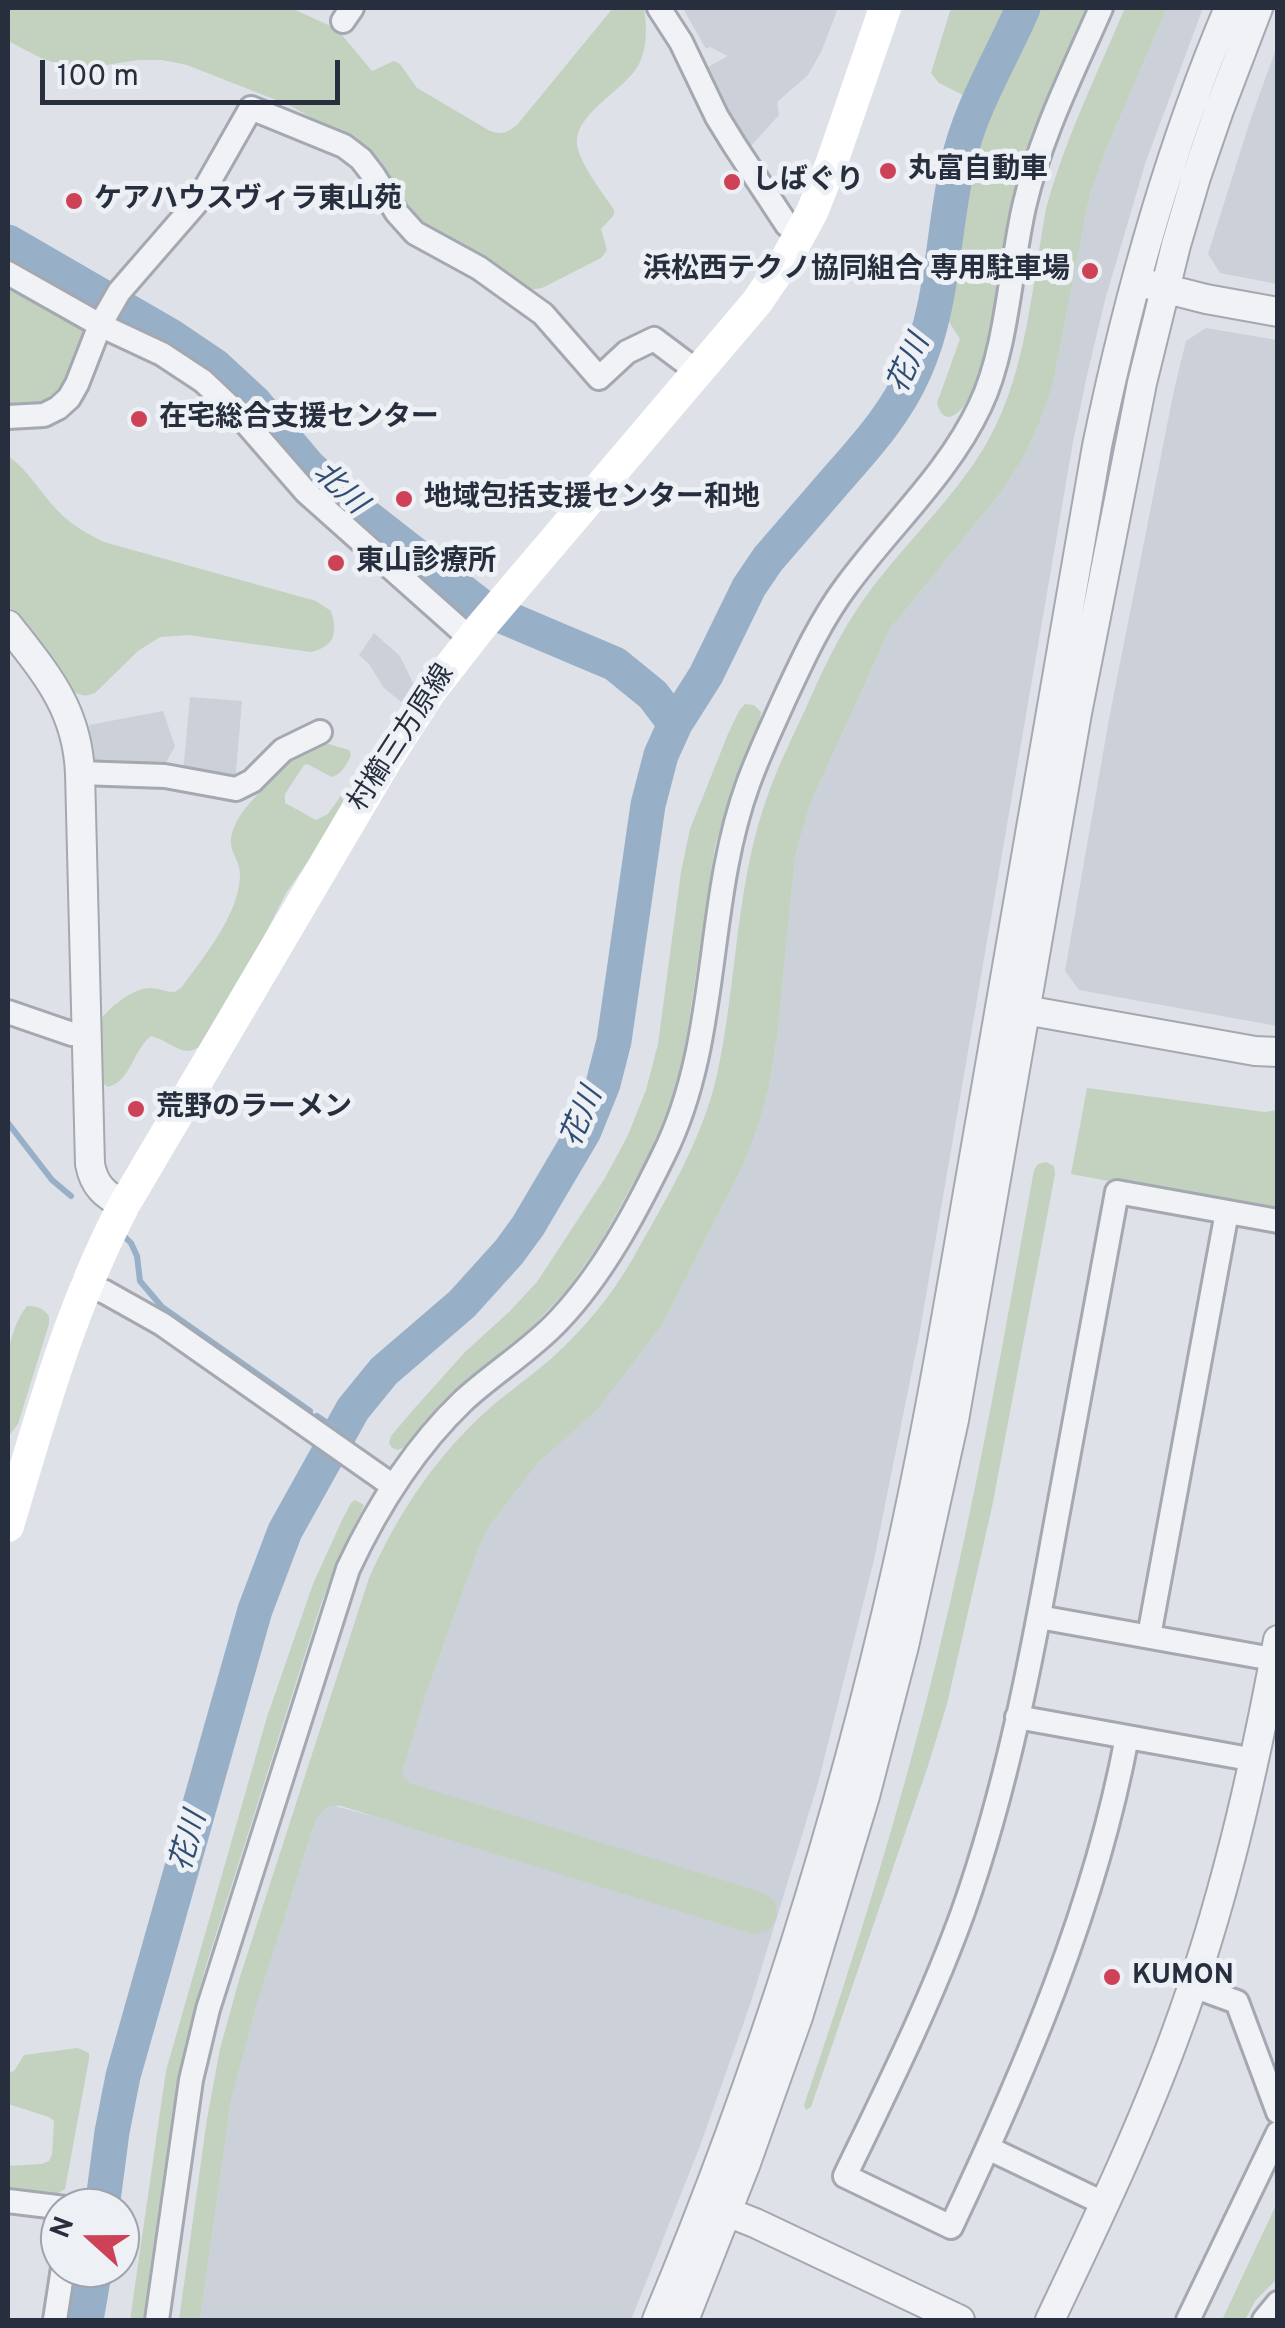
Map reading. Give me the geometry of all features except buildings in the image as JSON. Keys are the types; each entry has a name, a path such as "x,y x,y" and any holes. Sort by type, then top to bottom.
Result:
{"main road":[{"name":"村櫛三方原線","path":"8,1526 60,1350 124,1205 430,692 773,280 802,232 827,174 885,8"}],"street":[{"path":"658,8 735,146 787,224 802,232"},
{"path":"157,2320 191,2080 208,2009 344,1582 366,1532 393,1486 436,1430 464,1400 536,1342 578,1299 612,1250 669,1145 695,1070 722,884 749,781 803,659 831,608 952,454 984,399 994,368 1032,176 1101,8"},
{"path":"657,2320 729,2136 797,1936 851,1752 893,1584 942,1340 1097,446 1135,281 1169,168 1230,8"},
{"path":"684,2320 772,2090 821,1944 904,1646 954,1420 1076,713 1138,400 1196,177 1258,8"},
{"path":"8,417 44,415 69,398 108,310 198,201 251,108 344,146 361,160 415,233 479,268 543,314 599,378 627,352 654,340 698,372"},
{"path":"8,273 108,310 203,381 239,415 306,492 476,633"},
{"path":"1135,281 1278,312"},
{"path":"8,625 50,679 66,706 76,737 92,1174 102,1191 124,1205"},
{"path":"80,773 165,776 236,789 252,781 282,750 320,732"},
{"path":"1026,1010 1278,1052"},
{"path":"8,1012 72,1034 86,1034"},
{"path":"1127,1737 1109,1814 1070,1943 1030,2053 950,2227 845,2176 915,2029 963,1911 986,1841 1039,1617 1116,1192 1278,1221"},
{"path":"1149,1636 1227,1212"},
{"path":"86,1284 162,1324 393,1486"},
{"path":"1039,1617 1276,1653 1256,1760 1220,1899 1192,1986 1150,2101 1050,2320"},
{"path":"1017,1717 1256,1760"},
{"path":"1192,1986 1237,2002 1278,2112"},
{"path":"1188,2320 1278,2134"},
{"path":"988,2148 1105,2204"},
{"path":"8,2201 40,2205"},
{"path":"727,2212 755,2223 921,2312 960,2320"},
{"path":"55,2320 60,2288"},
{"path":"1264,2320 1278,2303"}],"shaded area":[{"path":"686,8 838,8 808,75 777,102 779,115 751,146 708,67 728,56 710,47 706,49"},
{"path":"1167,8 1203,8 1146,161 1088,371 919,1336 874,1560 818,1783 751,2002 700,2146 631,2320 200,2320 231,2101 257,2004 315,1822 322,1810 331,1805 387,1820 426,1694 491,1524 537,1464 598,1409 663,1324 745,1161 769,1086 795,857 810,804 890,629 1002,491 1040,422 1053,384 1090,194"},
{"path":"1277,46 1277,284 1220,273 1208,254"},
{"path":"1206,328 1277,340 1277,1026 1079,990 1065,971 1109,719 1174,390 1186,341"},
{"path":"374,633 400,656 416,689 405,705 384,688 359,655"},
{"path":"190,697 242,701 235,783 183,774"},
{"path":"163,711 175,746 162,770 95,767 89,725"}],"green space":[{"path":"8,8 291,8 337,29 372,71 394,61 417,88 490,131 501,133 517,125 613,8 644,8 646,35 640,62 624,83 590,114 578,136 584,164 614,210 601,229 607,250 601,258 542,288 529,290 516,285 430,234 342,135 289,105 187,65 162,60 68,67 43,59 8,41"},
{"path":"951,8 1012,8 975,87 963,95 939,83 931,73"},
{"path":"1034,8 1086,8 1019,174 979,370 964,405 955,415 945,416 937,403 960,339 946,317 946,309 965,182 974,144"},
{"path":"1125,8 1167,8 1090,194 1053,384 1040,422 1002,491 890,629 810,804 795,857 769,1086 745,1161 663,1324 598,1409 537,1464 491,1524 426,1694 403,1769 402,1775 409,1783 764,1893 775,1901 777,1917 769,1930 753,1934 341,1806 325,1809 315,1822 257,2004 231,2101 200,2320 179,2320 220,2049 369,1578 403,1513 446,1453 489,1409 564,1346 606,1299 681,1170 717,1075 743,895 770,789 847,625 879,579 977,459 1002,411 1020,355 1046,209 1062,157"},
{"path":"8,286 76,325 85,335 79,361 54,403 8,411"},
{"path":"8,456 62,515 91,535 104,542 316,601 331,611 333,637 311,652 188,635 160,637 138,651 95,693 74,692 8,605"},
{"path":"745,704 754,705 761,712 760,721 736,777 715,846 682,1067 650,1153 600,1243 567,1290 528,1331 455,1391 404,1447 392,1448 391,1436 413,1410 465,1352 537,1282 605,1178 628,1135 646,1090 658,1044 690,829 728,734"},
{"path":"325,743 349,750 346,765 332,777 304,765 285,794 285,803 316,820 328,814 345,790 351,791 286,893 204,1042 184,1051 151,1036 122,1078 108,1087 99,1077 99,1022 114,1005 135,992 149,988 175,992 182,987 218,935 238,892 240,870 231,841 235,825 292,760"},
{"path":"1087,1088 1265,1112 1277,1110 1277,1212 1071,1174"},
{"path":"1046,1162 1054,1166 1055,1174 992,1507 947,1704 811,2107 806,2110 804,2105 876,1881 924,1711 978,1473 1034,1170"},
{"path":"27,1306 44,1311 49,1324 18,1424 8,1437 9,1351 18,1320"},
{"path":"355,1500 364,1505 321,1604 205,1969 172,2114 143,2320 130,2320 135,2288 140,2288 140,2251 166,2071 267,1717 313,1584"},
{"path":"78,2048 89,2053 65,2188 40,2188 40,2196 8,2192 8,2166 42,2164 52,2154 54,2121 8,2104 8,2073 14,2071 24,2055"},
{"path":"1277,2203 1277,2279 1255,2301 1245,2320 1222,2320"}],"waterway":[{"name":"花川","path":"105,2188 123,2076 255,1610 285,1531 353,1409 384,1371 462,1304 509,1252 584,1131 603,1084 614,1041 648,805 661,755 749,587 768,559 880,428 907,387 931,321 963,143 1023,8"},
{"name":"北川","path":"8,242 215,366 345,500 485,609 615,664 653,695 675,724"},
{"path":"8,1123 52,1180 71,1196"},
{"path":"125,1237 137,1256 140,1281 162,1307 310,1411"},
{"path":"317,1416 339,1431"},
{"name":"花川","path":"86,2320 92,2288"}],"place":[{"name":"丸富自動車","path":"888,171"},
{"name":"しばぐり","path":"732,182"},
{"name":"ケアハウスヴィラ東山苑","path":"74,201"},
{"name":"浜松西テクノ協同組合 専用駐車場","path":"1090,271"},
{"name":"在宅総合支援センター","path":"139,419"},
{"name":"地域包括支援センター和地","path":"404,499"},
{"name":"東山診療所","path":"336,563"},
{"name":"荒野のラーメン","path":"136,1109"},
{"name":"KUMON","path":"1112,1977"}]}
